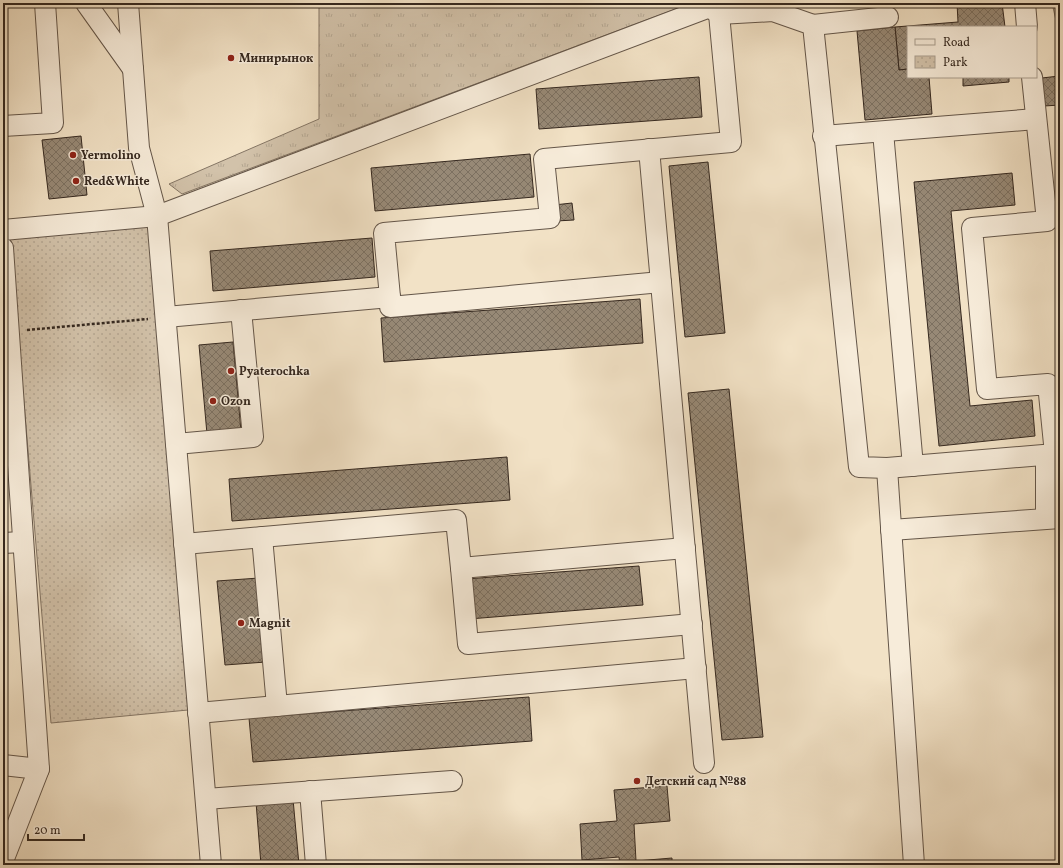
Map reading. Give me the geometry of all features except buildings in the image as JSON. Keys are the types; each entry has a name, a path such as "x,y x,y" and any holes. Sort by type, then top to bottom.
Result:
{"street":[{"path":"3,126 53,123 46,3"},
{"path":"86,3 133,69"},
{"path":"128,3 139,148 157,216 211,865"},
{"path":"1025,3 1027,26"},
{"path":"661,282 390,307 384,233 550,218 544,159 731,142 712,7"},
{"path":"3,230 157,216 712,7 773,11 812,26 888,17"},
{"path":"812,26 859,467 887,468 1055,454 1048,384 987,389 972,228 1047,221 1032,78"},
{"path":"824,136 1036,119"},
{"path":"883,132 913,466"},
{"path":"649,149 704,763"},
{"path":"3,248 6,332 23,542 38,769 3,860"},
{"path":"166,317 390,297"},
{"path":"176,444 253,437 241,310"},
{"path":"891,530 1053,518 1046,455"},
{"path":"887,468 914,865"},
{"path":"184,544 456,520 468,644 692,624"},
{"path":"262,537 277,706"},
{"path":"3,543 23,542"},
{"path":"461,568 685,548"},
{"path":"198,713 696,668"},
{"path":"3,765 38,769"},
{"path":"206,799 452,781"},
{"path":"310,791 316,865"}],"path":[{"path":"6,332 166,317"}],"green space":[{"path":"319,3 689,4 182,194 169,184 319,119"},
{"path":"1052,3 1060,3 1060,38"},
{"path":"149,226 188,710 51,723 10,236"}],"place":[{"name":"Минирынок","path":"231,58"},
{"name":"Yermolino","path":"73,155"},
{"name":"Red&White","path":"76,181"},
{"name":"Pyaterochka","path":"231,371"},
{"name":"Ozon","path":"213,401"},
{"name":"Magnit","path":"241,623"},
{"name":"Детский сад №88","path":"637,781"}]}
